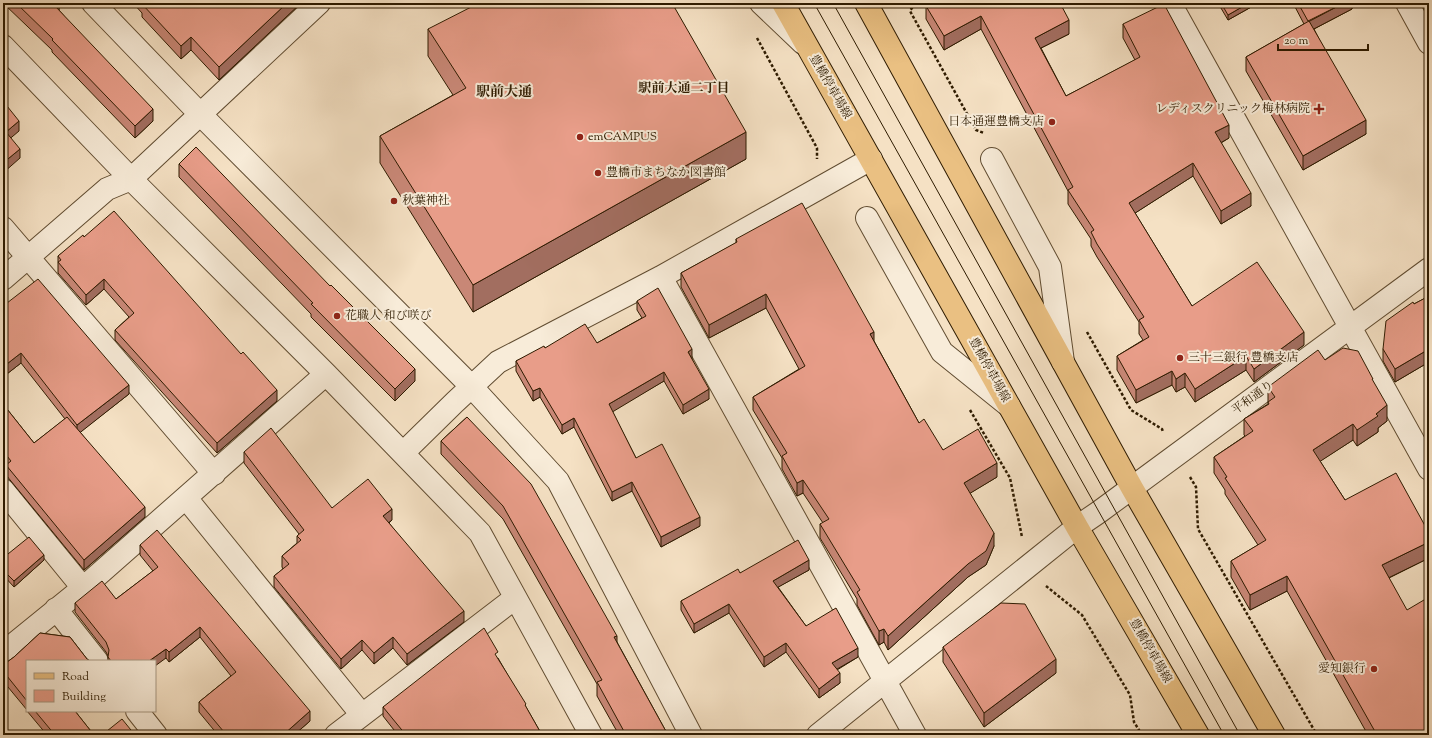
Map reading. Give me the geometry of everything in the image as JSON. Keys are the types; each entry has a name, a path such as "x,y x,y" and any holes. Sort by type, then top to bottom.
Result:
{"main road":[{"name":"豊橋停車場線","path":"783,3 1077,527 1198,735"},
{"path":"868,4 1063,364 1132,488 1274,735"}],"street":[{"path":"93,3 200,114 472,386 558,480 691,735"},
{"path":"3,279 107,189 131,179 319,3"},
{"path":"761,3 808,48"},
{"path":"1170,3 1429,469"},
{"path":"1407,3 1429,43"},
{"path":"3,46 131,179 326,374 480,532 591,735"},
{"path":"403,453 498,362 661,277 870,159"},
{"path":"992,160 1050,267 1063,364"},
{"path":"867,218 942,352 1010,407"},
{"path":"3,228 214,474"},
{"name":"平和通り","path":"818,735 1077,527 1429,269"},
{"path":"661,277 915,735"},
{"path":"3,653 83,588 326,374"},
{"path":"3,490 83,588"},
{"path":"186,498 362,715"},
{"path":"336,735 516,598"},
{"path":"56,609 96,660"},
{"path":"138,712 156,735"}],"path":[{"path":"472,3 473,5 480,5"},
{"path":"754,32 817,148 817,160"},
{"path":"1188,474 1196,487 1198,529 1317,735"},
{"path":"1045,585 1082,615 1130,695 1134,722 1142,735"}],"building":[{"path":"16,3 57,3 55,6 153,109 135,126 52,40 53,39"},
{"path":"287,3 219,67 191,37 181,46 142,4"},
{"name":"emCAMPUS","path":"479,3 672,3 746,132 473,285 380,136 466,88 428,29"},
{"path":"931,3 1060,3 1069,20 1035,38 1066,96 1140,57 1123,24 1164,4 1229,125 1215,132 1251,193 1221,211 1193,163 1129,203 1192,306 1257,262 1304,332 1254,369 1246,356 1195,389 1185,373 1176,379 1172,371 1136,390 1117,356 1149,337 1139,320 1144,317 1097,244 1091,232 1094,230 1068,190 1073,187 981,16 944,36 926,6"},
{"path":"1221,3 1249,3 1228,15"},
{"path":"1298,3 1344,3 1308,21"},
{"path":"1309,21 1366,120 1303,156 1246,57"},
{"path":"3,101 19,121 6,132 20,149 3,163"},
{"path":"196,147 330,286 331,285 415,369 395,389 311,304 313,303 179,164"},
{"path":"802,203 874,332 870,334 919,423 924,419 943,450 978,429 997,463 964,483 994,533 986,551 968,564 888,636 884,629 879,631 857,592 860,590 820,524 829,519 803,480 797,483 782,456 787,453 753,397 805,366 766,294 709,325 681,273 737,242 736,239"},
{"path":"114,211 241,354 243,352 277,390 217,443 115,330 134,313 104,279 86,295 58,262 61,260 58,256 83,235 84,237"},
{"path":"38,279 129,385 77,425 21,353 3,367 3,298 7,303"},
{"path":"658,288 692,349 688,352 709,389 683,405 664,372 609,404 636,458 662,444 700,517 661,537 632,482 612,492 574,418 562,425 540,388 533,391 516,361 544,346 545,348 585,324 597,343 646,316 637,301"},
{"path":"1429,296 1429,349 1395,369 1383,349 1386,321 1413,302 1414,304"},
{"path":"1343,348 1358,351 1387,405 1376,414 1378,416 1357,430 1353,424 1313,450 1345,500 1396,473 1429,533 1429,542 1382,565 1407,610 1429,597 1429,735 1377,735 1287,576 1250,595 1231,561 1266,540 1225,478 1227,477 1214,457 1253,431 1244,419 1269,404 1268,402 1275,397 1268,387 1318,350 1325,360"},
{"path":"3,404 34,443 67,417 145,507 84,560 6,465 11,461 3,451"},
{"path":"467,417 531,484 617,636 614,637 668,735 626,735 597,682 602,680 503,506 441,441"},
{"path":"271,428 332,508 368,479 392,509 383,516 464,611 407,654 393,637 374,653 362,640 341,659 274,576 289,564 282,556 301,540 297,536 304,530 244,452"},
{"path":"157,530 310,711 283,735 221,735 224,732 199,702 236,672 200,627 169,652 166,649 150,660 110,660 108,657 109,650 106,642 75,603 102,581 116,599 158,567 140,545"},
{"path":"29,537 44,555 14,581 3,570 3,558"},
{"path":"798,540 809,560 773,581 806,626 836,608 858,648 832,663 840,673 819,689 786,643 764,657 729,604 694,624 681,601 738,569 740,573"},
{"path":"1001,603 1025,604 1056,659 984,713 943,647"},
{"path":"484,628 498,652 495,654 526,704 525,705 542,735 406,735 383,707"},
{"path":"40,633 70,637 88,660 26,660 26,700 3,671 3,665"},
{"path":"36,712 76,712 94,735 55,735"},
{"path":"122,719 135,735 102,735"},
{"path":"851,730 854,735 845,735"}],"tram line":[{"path":"814,3 1224,735"},
{"path":"833,3 1240,735"}],"place":[{"name":"レディスクリニック梅林病院","path":"1319,109"},
{"name":"日本通運豊橋支店","path":"1052,122"},
{"name":"emCAMPUS","path":"580,137"},
{"name":"豊橋市まちなか図書館","path":"598,173"},
{"name":"秋葉神社","path":"394,201"},
{"name":"花職人 和び咲び","path":"337,316"},
{"name":"三十三銀行 豊橋支店","path":"1180,358"},
{"name":"愛知銀行","path":"1374,669"}],"district":[{"name":"駅前大通二丁目","path":"684,89"},
{"name":"駅前大通","path":"504,93"}]}
